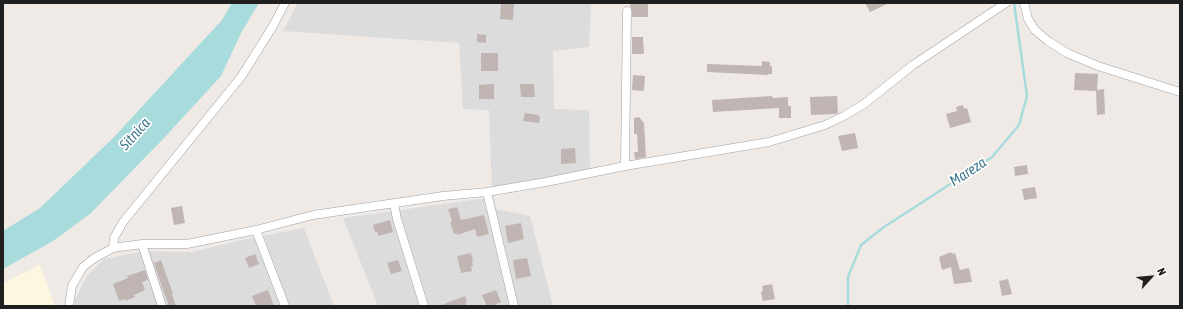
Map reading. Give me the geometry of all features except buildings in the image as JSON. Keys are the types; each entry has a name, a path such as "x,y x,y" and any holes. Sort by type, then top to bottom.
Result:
{"street":[{"path":"113,248 115,234 123,222 240,77 286,3"},
{"path":"68,306 72,286 83,267 93,258 113,248 142,244 187,244 256,230 313,215 443,196 487,192 546,182 625,166 768,142 825,125 864,104 913,65 1006,3"},
{"path":"1024,3 1028,19 1035,30 1048,41 1067,53 1098,66 1180,92"},
{"path":"625,166 627,10"},
{"path":"487,192 514,306"},
{"path":"394,204 397,219 424,306"},
{"path":"256,230 285,306"},
{"path":"142,244 162,306"}],"shaded area":[{"path":"298,3 591,3 589,47 553,51 554,109 589,110 590,171 492,190 489,110 463,109 459,43 283,31"},
{"path":"494,197 496,209 530,216 553,306 378,306 343,218"},
{"path":"304,228 334,306 74,306 73,303 87,276 104,259 144,251 192,252 241,240"},
{"path":"40,265 54,304 53,306 3,306 3,283"}],"water":[{"name":"Sitnica","path":"232,3 259,3 241,33 221,76 164,138 91,213 53,241 3,269 3,231 40,208 114,137 222,20"}],"waterway":[{"name":"Mareza","path":"848,306 848,277 861,245 884,227 992,157 1019,125 1027,96 1014,3"}]}
